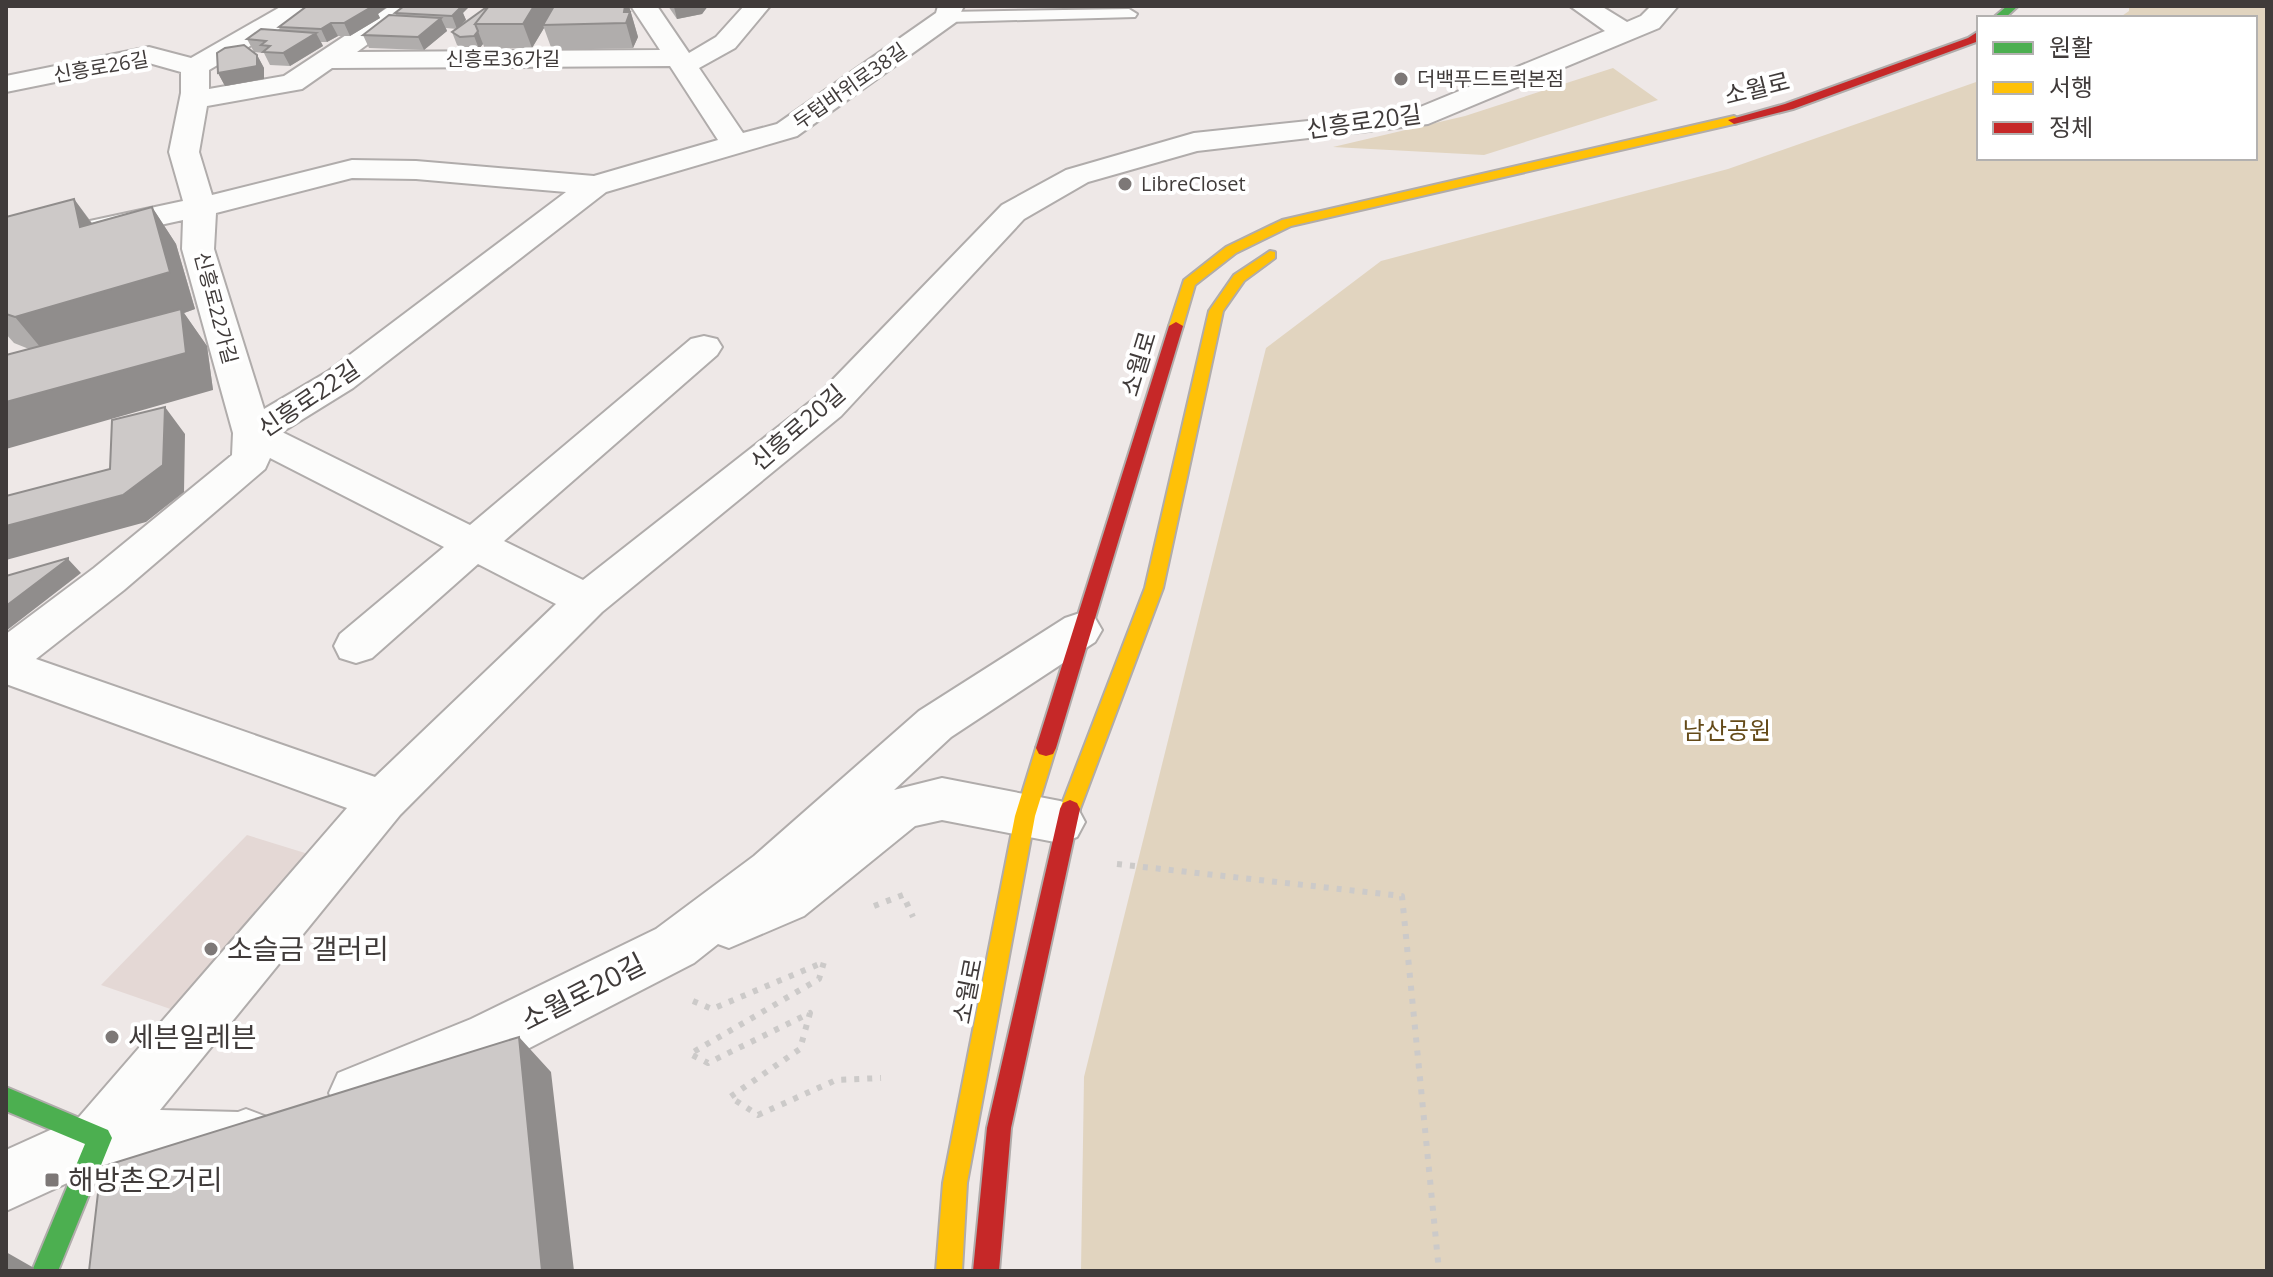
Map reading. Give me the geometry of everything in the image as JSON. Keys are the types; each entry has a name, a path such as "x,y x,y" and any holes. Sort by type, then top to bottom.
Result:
{"main road":[{"name":"소월로","path":"949,1271 955,1183 1045,819 1080,630 1189,283 1231,250 1287,223 1789,107 1945,50 1977,35"},
{"name":"소월로","path":"1320,234 1510,183 1803,113 1977,53"},
{"name":"소월로","path":"986,1271 999,1128 1034,981 1045,819 1154,588 1216,311 1231,284 1250,265 1283,248"},
{"path":"6,1099 100,1138 45,1271"}],"street":[{"path":"195,67 301,6"},
{"path":"194,100 292,83 407,6"},
{"path":"644,6 736,145"},
{"path":"681,61 709,57 733,38 757,6"},
{"path":"1583,6 1625,32"},
{"name":"신흥로20길","path":"100,1138 383,800 587,601 828,407 1013,212 1077,176 1194,142 1418,118 1650,22 1665,6"},
{"name":"두텁바위로38길","path":"736,145 787,130 949,11"},
{"name":"신흥로26길","path":"6,84 149,55 195,67"},
{"name":"신흥로36가길","path":"327,60 681,61"},
{"name":"신흥로22가길","path":"195,67 194,100 184,152 200,207 198,249 203,322 252,433"},
{"name":"신흥로22길","path":"200,207 352,169 416,170 595,185 736,145"},
{"name":"신흥로22길","path":"6,658 109,579 251,460 252,433 340,380 595,185"},
{"path":"6,249 200,207"},
{"path":"356,646 704,347"},
{"path":"252,433 587,601"},
{"name":"소월로20길","path":"6,1181 100,1138 238,1141 490,1039 675,946 772,872 935,724 1080,630"},
{"path":"6,666 383,800"},
{"path":"675,946 786,900 901,809 942,799 1045,819"}],"lane":[{"path":"949,11 1129,14"}],"path":[{"path":"1111,864 1402,896 1439,1271"},
{"path":"862,911 903,895 913,917"},
{"path":"692,1001 712,1009 824,962 819,979 690,1054 708,1063 810,1013 800,1049 730,1097 758,1115 836,1080 881,1078"}],"shaded area":[{"name":"소슬금 갤러리","path":"247,835 318,857 182,1013 101,985"}],"green space":[{"name":"남산공원","path":"2129,6 2267,6 2267,1271 1081,1271 1084,1077 1266,348 1381,261 1728,169 1977,82 1977,160 2257,160 2257,16 2122,16 2129,11"},
{"path":"1613,68 1658,100 1484,155 1333,147 1465,116"}],"building":[{"path":"307,6 373,6 344,23 331,23 321,29 279,27"},
{"path":"404,6 461,7 452,16 395,13"},
{"path":"489,6 475,24 478,31 474,36 460,37 452,32"},
{"path":"489,6 534,6 523,24 475,24"},
{"path":"554,6 625,6 624,12 630,12 626,23 543,25"},
{"path":"389,15 441,18 418,37 363,35"},
{"path":"261,29 316,33 283,53 263,52 270,46 261,45 266,41 247,39"},
{"path":"244,45 257,55 257,66 218,73 217,53 225,48"},
{"path":"74,199 80,227 152,207 170,272 15,317 6,314 6,217"},
{"path":"181,309 186,353 6,402 6,355"},
{"path":"165,407 163,465 123,495 6,526 6,496 110,469 112,420"},
{"path":"68,559 6,606 6,576"},
{"path":"519,1037 542,1271 89,1271 101,1167"}],"traffic: fast":[{"path":"2000,16 2013,6"},
{"path":"6,1099 100,1138 45,1271"}],"traffic: slow":[{"path":"1176,326 1189,283 1231,250 1287,223 1734,120"},
{"path":"1070,809 1154,588 1216,311 1239,278 1270,255"},
{"path":"949,1271 955,1183 1025,816 1046,748"}],"traffic: jam":[{"path":"1734,120 1789,107 1977,36"},
{"path":"1046,748 1176,326"},
{"path":"986,1271 999,1128 1070,809"}],"place":[{"name":"더백푸드트럭본점","path":"1401,79"},
{"name":"LibreCloset","path":"1125,184"},
{"name":"소슬금 갤러리","path":"211,949"},
{"name":"세븐일레븐","path":"112,1037"},
{"name":"해방촌오거리","path":"52,1180"}]}
